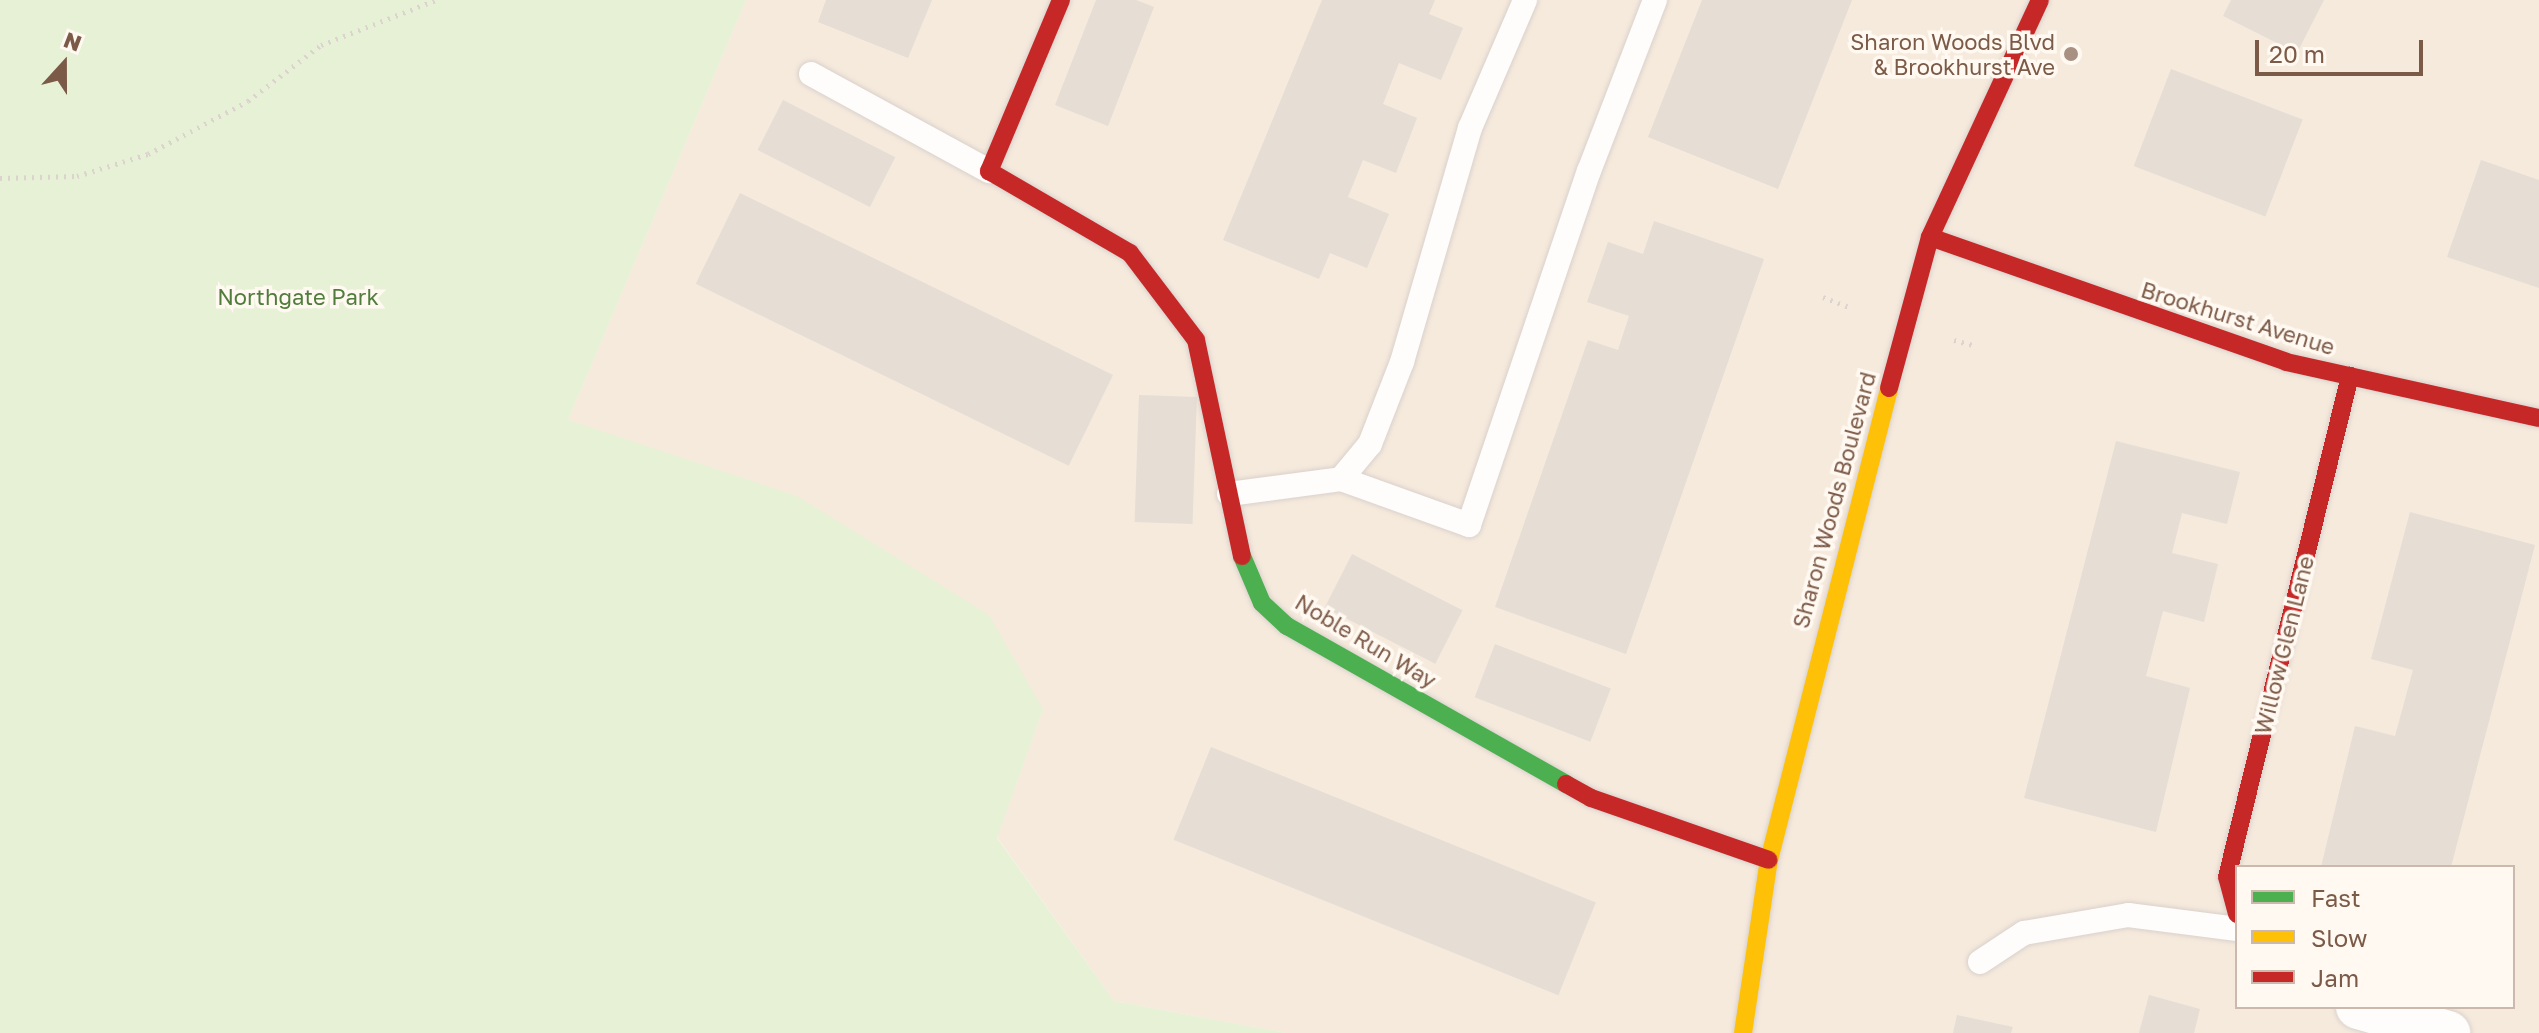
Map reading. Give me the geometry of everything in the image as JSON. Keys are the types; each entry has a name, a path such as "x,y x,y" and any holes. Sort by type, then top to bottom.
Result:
{"street":[{"path":"989,171 1061,0"},
{"name":"Sharon Woods Boulevard","path":"1743,1033 1769,860 1814,668 1930,237 2040,0"},
{"name":"Noble Run Way","path":"989,171 1130,253 1196,340 1246,574 1262,603 1287,626 1591,798 1769,860"},
{"name":"Brookhurst Avenue","path":"1930,237 2286,362 2539,418"},
{"name":"Willow Glen Lane","path":"2235,907 2227,877 2350,376"},
{"path":"2365,1009 2448,1033"}],"lane":[{"path":"1341,479 1370,444 1391,390 1470,128 1525,0"},
{"path":"1229,494 1341,479 1469,525 1589,171 1655,0"},
{"path":"811,74 989,171"},
{"path":"1980,962 2024,933 2128,915 2235,929"}],"path":[{"path":"0,178 77,176 148,154 248,101 321,45 436,0"},
{"path":"1823,297 1852,308"},
{"path":"1951,339 1976,346"}],"shaded area":[{"path":"746,0 2539,0 2539,1033 1286,1033 1114,1001 997,837 1043,709 568,420"}],"green space":[{"name":"Northgate Park","path":"0,0 746,0 568,420 797,496 989,615 1043,709 997,838 1114,1001 1286,1033 0,1033"}],"building":[{"path":"826,0 932,0 908,58 818,22"},
{"path":"1096,0 1136,0 1154,7 1108,126 1055,105"},
{"path":"1322,0 1435,0 1429,14 1463,28 1441,80 1399,63 1383,104 1417,118 1396,173 1363,160 1348,197 1389,214 1367,268 1330,253 1319,279 1223,240"},
{"path":"1702,0 1852,0 1778,189 1648,137"},
{"path":"2231,0 2324,0 2297,53 2223,16"},
{"path":"2171,69 2303,120 2265,217 2134,166"},
{"path":"783,100 895,157 870,207 758,150"},
{"path":"2481,160 2539,180 2539,288 2447,257"},
{"path":"740,193 1113,375 1069,466 696,284"},
{"path":"1654,221 1764,259 1626,654 1495,607 1588,340 1618,350 1629,316 1587,302 1608,242 1643,254"},
{"path":"1139,395 1197,397 1193,524 1135,522"},
{"path":"2116,441 2240,472 2227,524 2182,513 2172,553 2218,564 2204,622 2163,611 2146,676 2190,688 2156,832 2024,798"},
{"path":"2410,512 2535,545 2452,865 2321,865 2355,726 2395,736 2413,670 2371,659"},
{"path":"1352,554 1462,610 1435,664 1325,607"},
{"path":"1495,644 1611,688 1590,742 1475,697"},
{"path":"1211,747 1596,902 1558,995 1174,840"},
{"path":"2149,995 2200,1009 2194,1033 2139,1033"},
{"path":"1957,1015 2013,1027 2011,1033 1953,1033"}],"traffic: fast":[{"path":"1242,556 1262,603 1287,626 1566,784"}],"traffic: slow":[{"path":"1743,1033 1769,860 1889,388"}],"traffic: jam":[{"path":"1061,0 989,171 1130,253 1196,340 1242,556"},
{"path":"1889,388 1930,237 2040,0"},
{"path":"1930,237 2286,362 2539,418"},
{"path":"2235,907 2227,877 2350,376"},
{"path":"1566,784 1591,798 1769,860"}],"place":[{"name":"Sharon Woods Blvd & Brookhurst Ave","path":"2071,54"}]}
